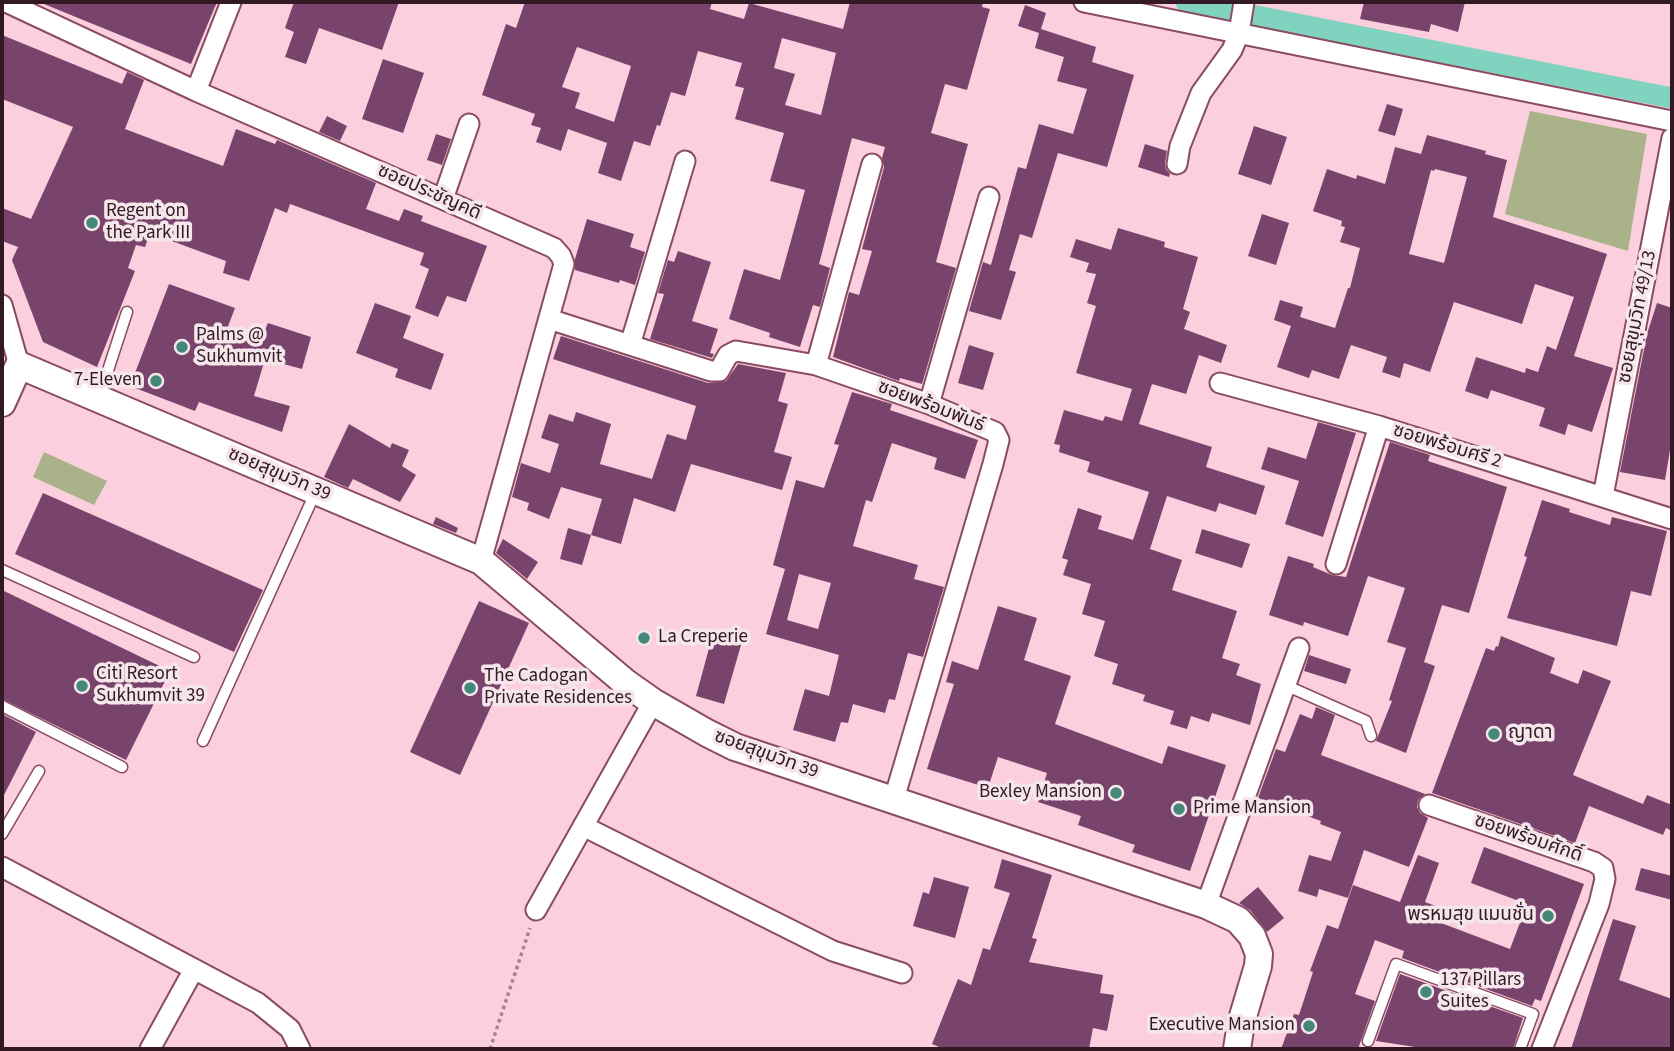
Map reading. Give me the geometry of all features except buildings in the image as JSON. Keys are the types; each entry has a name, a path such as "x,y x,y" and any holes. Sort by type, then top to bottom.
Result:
{"street":[{"name":"ซอยประชัญคดี","path":"6,2 196,92 554,248 561,256 564,264 481,561"},
{"path":"196,92 231,2"},
{"path":"1084,2 1140,7 1239,33 1672,121"},
{"path":"1177,164 1180,146 1201,93 1232,50 1239,33 1244,2"},
{"path":"443,199 469,124"},
{"name":"ซอยสุขุมวิท 49/13","path":"1603,496 1672,138"},
{"path":"629,345 685,160"},
{"path":"816,365 872,164"},
{"path":"929,404 989,197"},
{"path":"2,305 19,365 2,403"},
{"name":"ซอยพร้อมพันธ์","path":"549,319 711,371 719,370 728,355 736,351 816,365 929,404 995,432 999,440 894,799"},
{"name":"ซอยสุขุมวิท 39","path":"19,365 481,561 598,661 653,702 735,747 1206,905 1238,920 1252,936 1259,954 1237,1049"},
{"name":"ซอยพร้อมศรี 2","path":"1220,383 1379,426 1672,519"},
{"path":"1336,564 1379,426"},
{"path":"1206,905 1299,648"},
{"path":"536,910 653,702"},
{"name":"ซอยพร้อมศักดิ์","path":"1429,805 1594,862 1603,868 1605,879 1599,904 1542,1049"},
{"path":"583,826 833,951 902,973"},
{"path":"2,867 193,971 258,1003 290,1029 300,1049"},
{"path":"150,1049 193,971"}],"lane":[{"path":"99,399 127,312"},
{"path":"204,741 316,491"},
{"path":"2,570 194,657"},
{"path":"1285,685 1366,722 1371,736"},
{"path":"2,706 122,767"},
{"path":"2,834 39,771"},
{"path":"1368,1041 1396,964 1553,1022"},
{"path":"1520,1049 1527,1024 1533,1014"}],"path":[{"path":"490,1049 536,910"}],"green space":[{"path":"1530,111 1647,134 1628,251 1505,214"},
{"path":"44,452 107,481 94,505 33,477"}],"waterway":[{"path":"1186,2 1672,98"}],"place":[{"name":"Regent on the Park III","path":"92,223"},
{"name":"Palms @ Sukhumvit","path":"182,347"},
{"name":"7-Eleven","path":"156,381"},
{"name":"La Creperie","path":"644,638"},
{"name":"Citi Resort Sukhumvit 39","path":"82,686"},
{"name":"The Cadogan Private Residences","path":"470,688"},
{"name":"ญาดา","path":"1494,734"},
{"name":"Bexley Mansion","path":"1116,793"},
{"name":"Prime Mansion","path":"1179,809"},
{"name":"พรหมสุข แมนชั่น","path":"1548,916"},
{"name":"137 Pillars Suites","path":"1426,992"},
{"name":"Executive Mansion","path":"1309,1026"}]}
